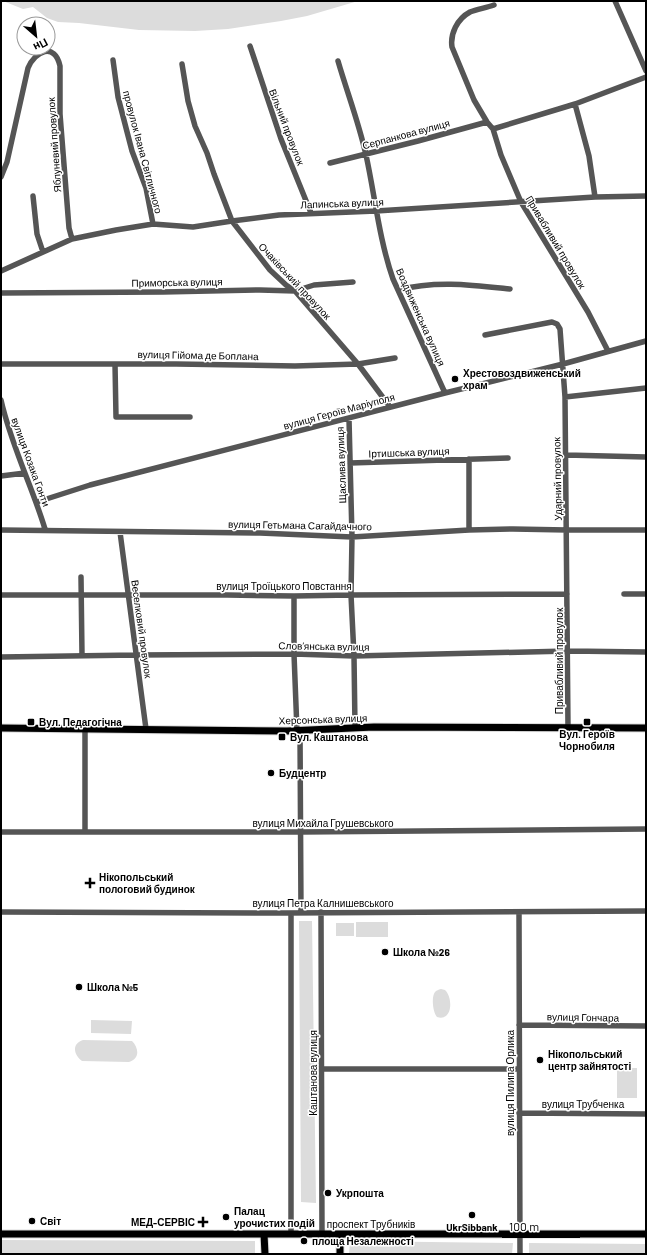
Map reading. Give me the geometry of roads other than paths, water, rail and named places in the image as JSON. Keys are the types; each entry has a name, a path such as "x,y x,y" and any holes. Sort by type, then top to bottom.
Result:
{"main road":[{"name":"Херсонська вулиця","path":"1,728 299,730 355,727 646,728"},
{"name":"проспект Трубників","path":"1,1234 646,1234"},
{"path":"264,1234 265,1254"},
{"path":"340,1234 340,1254"}],"street":[{"path":"615,1 646,71"},
{"name":"Привабливий провулок","path":"494,5 469,13 461,20 453,32 451,40 454,53 468,88 492,129 501,155 521,202 588,312 608,352"},
{"name":"Вільний провулок","path":"250,46 281,139 311,213"},
{"name":"Яблуневий провулок","path":"1,177 7,162 28,68 35,55 51,52 58,60 60,66 60,114 69,228 72,239"},
{"name":"провулок Івана Світличного","path":"113,60 118,97 132,150 146,188 153,224"},
{"name":"Воздвиженська вулиця","path":"338,61 365,154 388,265 445,393"},
{"name":"Очаківський провулок","path":"182,64 188,101 195,126 207,153 232,221 270,270 295,291 358,364 390,407"},
{"path":"492,129 575,104 646,77"},
{"path":"575,104 590,156 595,197"},
{"name":"Серпанкова вулиця","path":"330,163 487,122"},
{"path":"33,196 36,230 43,252"},
{"name":"Лапинська вулиця","path":"1,271 72,239 153,224 193,227 279,215 376,211 595,197 646,196"},
{"name":"Приморська вулиця","path":"1,293 260,290 295,291 314,285 353,282"},
{"path":"398,290 415,286 445,284 510,289"},
{"path":"485,335 552,322 557,324 560,329 563,364"},
{"name":"вулиця Героїв Маріуполя","path":"37,502 90,485 169,466 390,407 563,364 646,341"},
{"name":"вулиця Гійома де Боплана","path":"1,364 295,366 358,364 395,358"},
{"path":"115,364 116,417 190,417"},
{"name":"Ударний провулок","path":"563,364 566,455 567,594"},
{"path":"564,397 646,388"},
{"name":"вулиця Козака Гонти","path":"1,400 3,418 37,502 44,530"},
{"name":"Щаслива вулиця","path":"349,418 352,537 351,594 355,727"},
{"path":"566,455 646,457"},
{"name":"Іртишська вулиця","path":"350,463 508,458"},
{"path":"468,459 469,530"},
{"path":"1,476 25,473"},
{"name":"вулиця Гетьмана Сагайдачного","path":"1,530 260,533 352,537 469,530 646,530"},
{"name":"Веселковий провулок","path":"120,532 127,595 146,729"},
{"path":"81,577 82,655"},
{"name":"вулиця Троїцького Повстання","path":"1,595 294,596 351,594 567,594"},
{"name":"Привабливий провулок","path":"567,594 568,727"},
{"path":"624,594 646,594"},
{"path":"294,596 294,654 299,730 301,912"},
{"name":"Словʼянська вулиця","path":"1,657 136,654 294,654 354,656 568,651 646,652"},
{"path":"85,729 85,832"},
{"name":"вулиця Михайла Грушевського","path":"1,832 301,832 646,829"},
{"name":"вулиця Петра Калнишевського","path":"1,912 291,913 646,911"},
{"name":"Каштанова вулиця","path":"321,912 322,1234"},
{"name":"вулиця Пилипа Орлика","path":"519,912 520,1254"},
{"path":"291,913 291,1234"},
{"name":"вулиця Гончара","path":"519,1025 646,1026"},
{"path":"322,1069 519,1069"},
{"name":"вулиця Трубченка","path":"519,1113 646,1114"}],"place":[{"name":"Хрестовоздвиженський храм","path":"455,379"},
{"name":"Вул. Педагогічна","path":"31,722"},
{"name":"Вул. Героїв Чорнобиля","path":"587,722"},
{"name":"Вул. Каштанова","path":"282,737"},
{"name":"Будцентр","path":"271,773"},
{"name":"Нікопольський пологовий будинок","path":"90,883"},
{"name":"Школа №26","path":"385,952"},
{"name":"Школа №5","path":"79,987"},
{"name":"Нікопольський центр зайнятості","path":"540,1060"},
{"name":"Укрпошта","path":"328,1193"},
{"name":"UkrSibbank","path":"472,1215"},
{"name":"Палац урочистих подій","path":"226,1217"},
{"name":"Світ","path":"32,1221"},
{"name":"МЕД-СЕРВІС","path":"203,1222"},
{"name":"площа Незалежності","path":"304,1241"}]}
